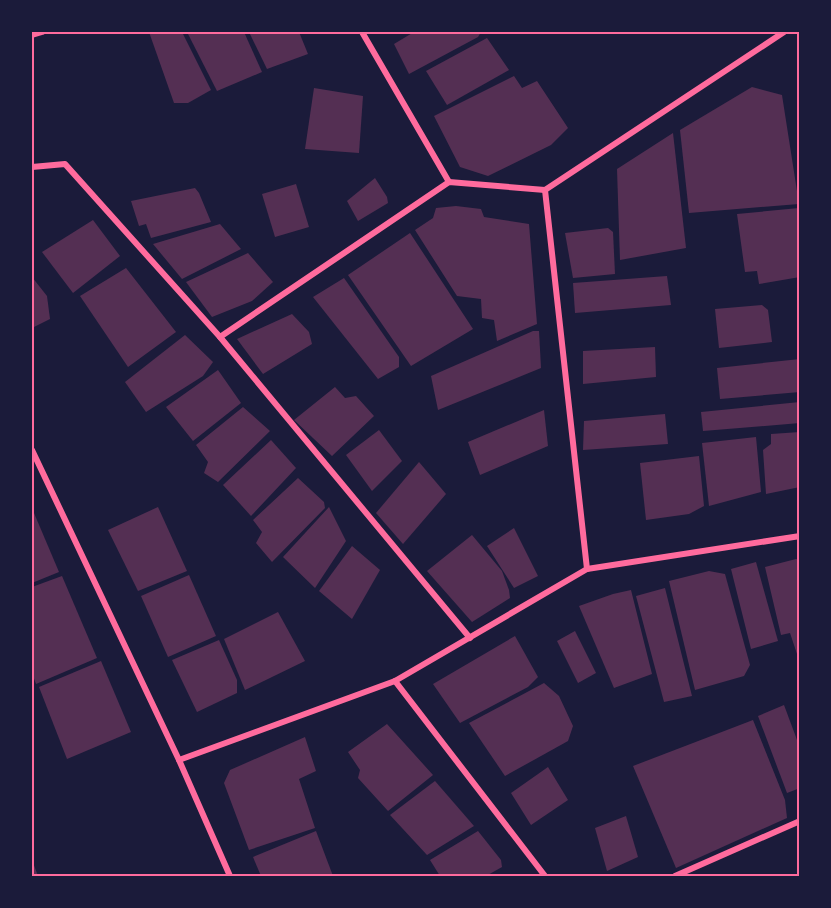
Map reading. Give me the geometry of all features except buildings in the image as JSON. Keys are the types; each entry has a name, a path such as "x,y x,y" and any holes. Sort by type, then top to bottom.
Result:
{"street":[{"path":"32,35 42,32"},
{"path":"363,32 449,182"},
{"path":"220,337 449,182 545,190 784,32"},
{"path":"32,167 65,164 220,337 470,638"},
{"path":"545,190 587,569"},
{"path":"32,450 179,760 230,876"},
{"path":"179,760 395,681 587,569 800,536"},
{"path":"395,681 545,876"},
{"path":"675,876 800,821"}]}
